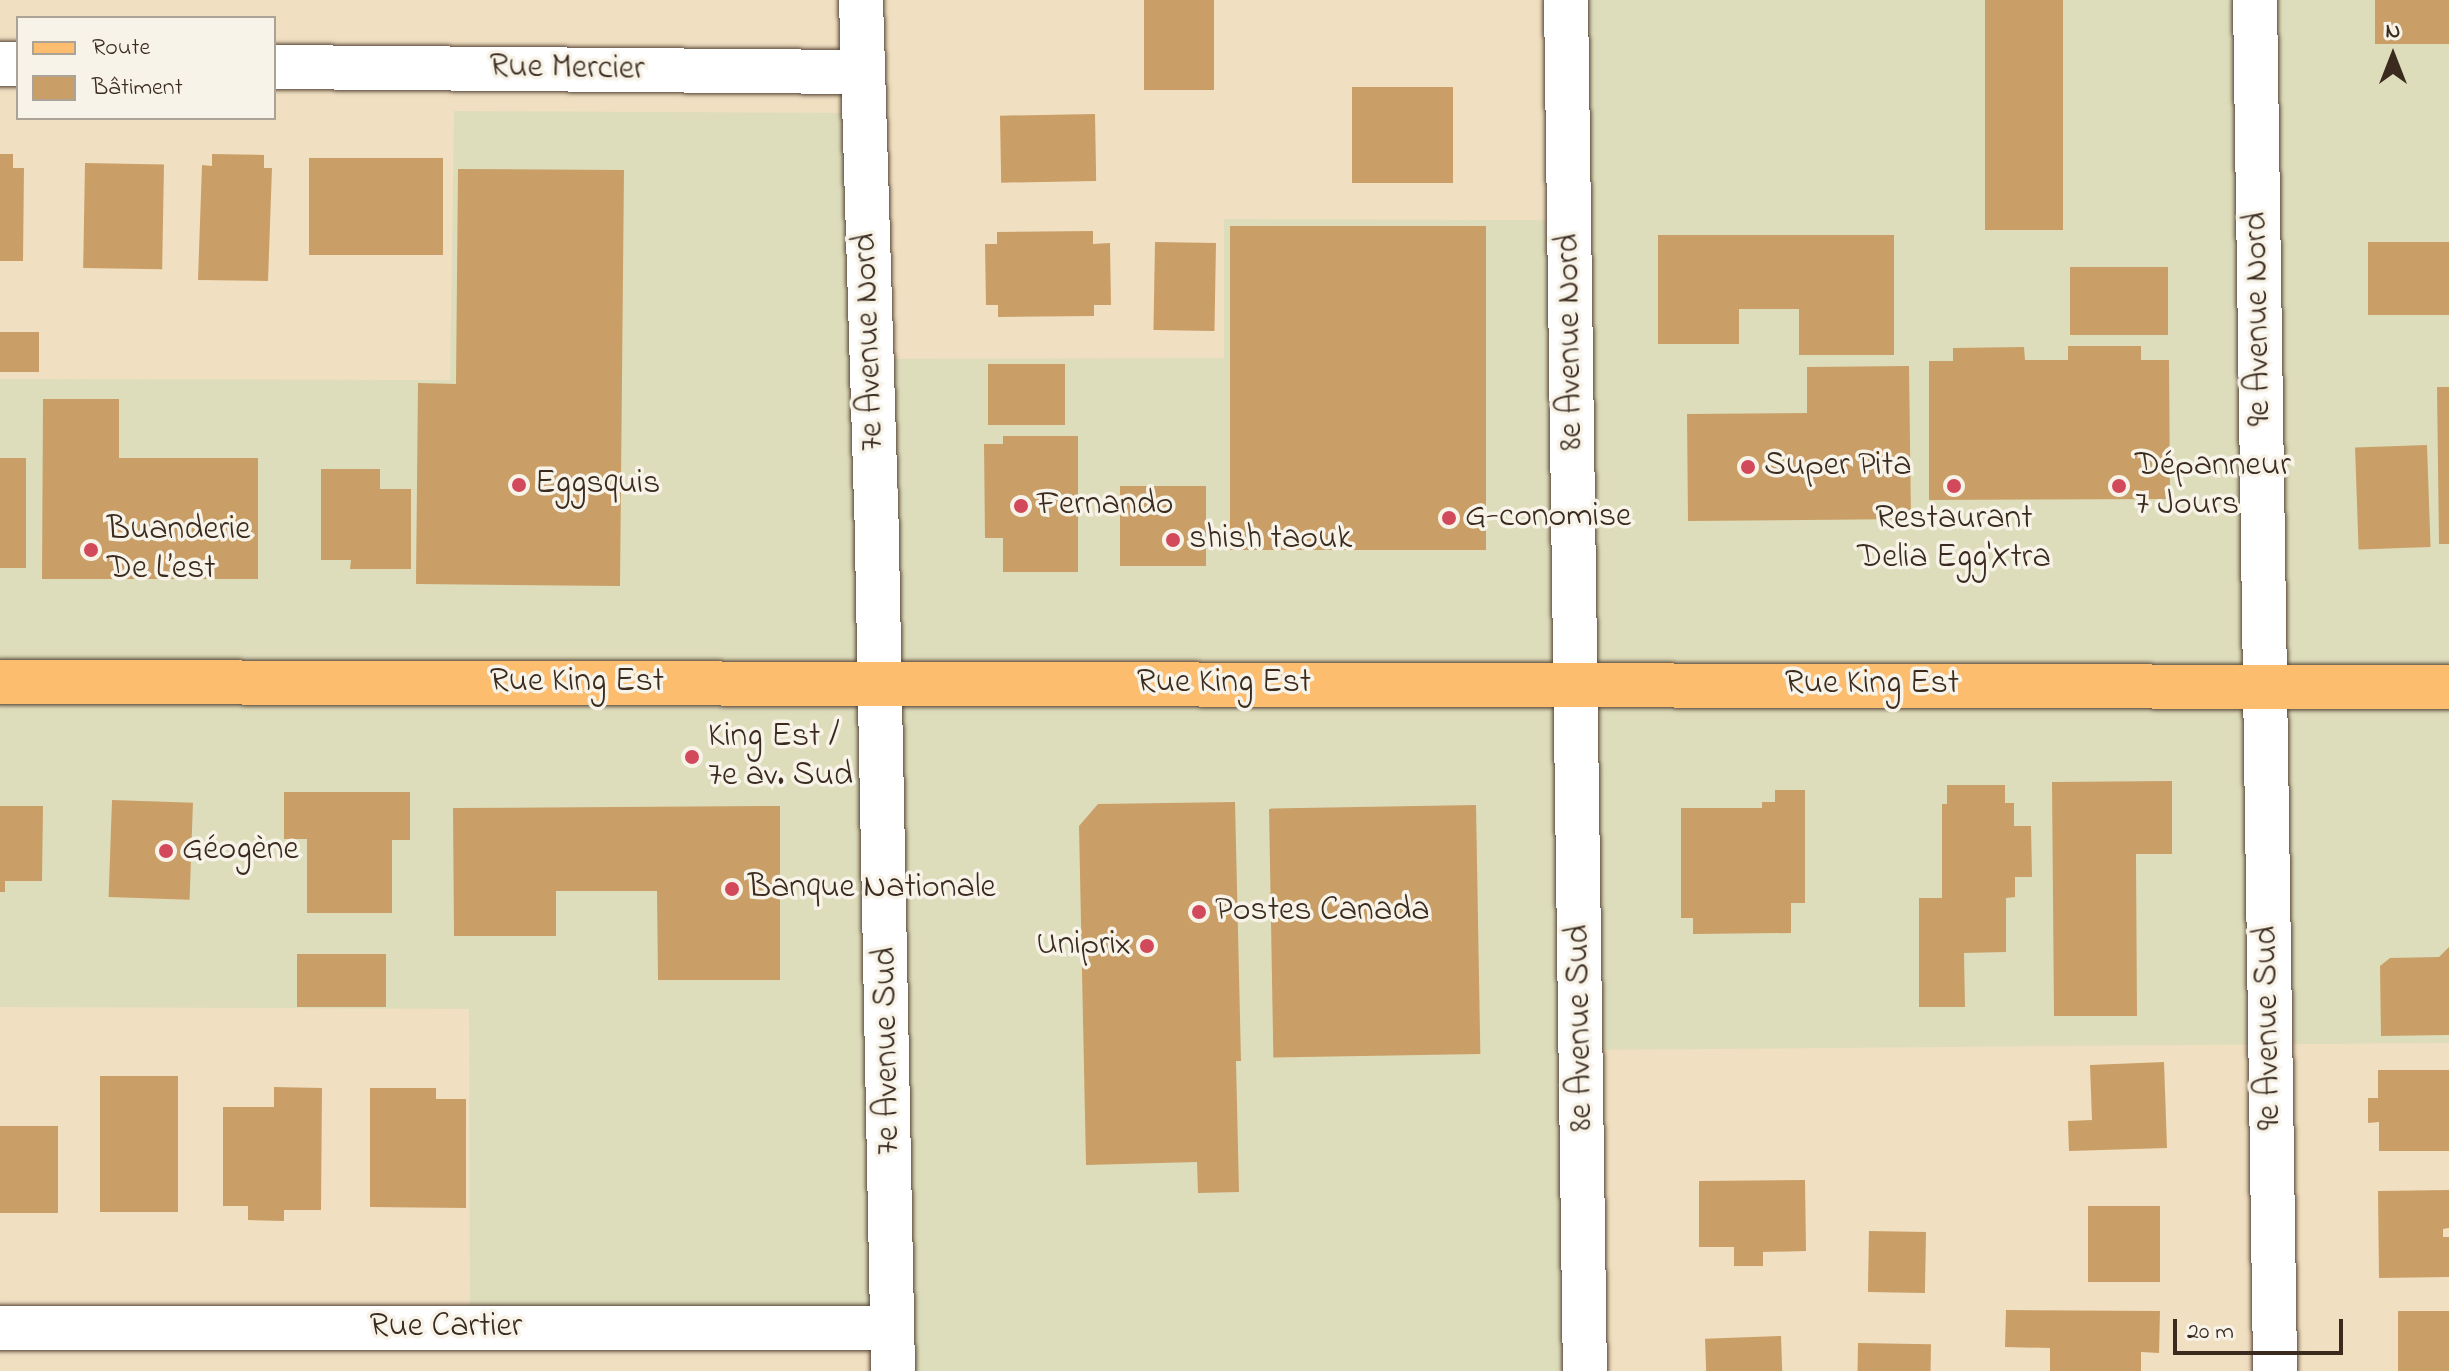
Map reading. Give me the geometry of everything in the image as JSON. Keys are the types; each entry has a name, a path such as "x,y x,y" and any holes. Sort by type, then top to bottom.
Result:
{"main road":[{"name":"Rue King Est","path":"0,682 2449,687"}],"street":[{"name":"7e Avenue Nord","path":"861,0 876,493 878,683"},
{"name":"8e Avenue Nord","path":"1566,0 1577,685"},
{"name":"9e Avenue Nord","path":"2255,0 2262,686"},
{"name":"Rue Mercier","path":"276,67 861,72"},
{"name":"7e Avenue Sud","path":"878,683 893,1371"},
{"name":"8e Avenue Sud","path":"1577,685 1585,1371"},
{"name":"9e Avenue Sud","path":"2262,686 2275,1371"},
{"name":"Rue Cartier","path":"0,1328 892,1328"}],"shaded area":[{"path":"1566,0 2449,0 2449,1043 1582,1050 1585,1371 893,1371 893,1344 470,1328 469,1009 0,1007 0,379 450,380 454,111 862,113 871,359 1224,358 1224,219 1569,220"}],"building":[{"path":"1144,0 1214,0 1214,90 1144,90"},
{"path":"1985,0 2063,0 2063,230 1985,230"},
{"path":"2375,0 2449,0 2449,44 2375,44"},
{"path":"1352,87 1453,87 1453,183 1352,183"},
{"path":"1095,114 1096,181 1001,183 1000,116"},
{"path":"0,154 13,154 13,168 24,168 23,261 0,261"},
{"path":"212,154 264,155 264,168 272,168 268,281 198,280 202,165 212,166"},
{"path":"309,158 443,158 443,255 309,255"},
{"path":"85,163 164,164 162,269 83,268"},
{"path":"458,169 624,170 620,586 416,584 418,383 456,384"},
{"path":"1230,226 1486,226 1486,550 1230,550"},
{"path":"1093,231 1093,244 1110,243 1111,305 1094,305 1094,316 998,317 998,305 986,305 985,244 997,244 997,232"},
{"path":"1658,235 1894,235 1894,355 1799,355 1799,309 1739,309 1739,344 1658,344"},
{"path":"1155,242 1216,243 1214,331 1153,330"},
{"path":"2368,242 2449,242 2449,315 2368,315"},
{"path":"2070,267 2168,267 2168,335 2070,335"},
{"path":"0,332 39,332 39,372 0,372"},
{"path":"2068,346 2141,346 2141,360 2169,360 2170,499 1929,500 1929,361 1953,361 1953,348 2024,347 2025,360 2068,360"},
{"path":"988,364 1065,364 1065,425 988,425"},
{"path":"1909,366 1911,519 1688,521 1687,414 1807,413 1807,367"},
{"path":"2437,387 2449,387 2449,544 2439,544"},
{"path":"43,399 119,399 119,458 258,458 258,579 42,579"},
{"path":"1003,436 1078,436 1078,572 1003,572 1003,538 985,538 984,444 1003,444"},
{"path":"2427,445 2431,547 2359,549 2355,448"},
{"path":"0,458 26,458 26,568 0,568"},
{"path":"321,469 380,469 380,489 411,489 411,569 350,569 351,560 321,560"},
{"path":"1120,486 1206,486 1206,566 1120,566"},
{"path":"2172,781 2172,854 2136,854 2137,1016 2054,1016 2052,782"},
{"path":"1947,785 2005,785 2005,803 2014,803 2014,826 2031,826 2032,877 2015,877 2015,897 2006,898 2006,952 1964,953 1965,1007 1919,1007 1919,898 1942,898 1942,804 1947,804"},
{"path":"1775,790 1805,790 1805,903 1791,903 1791,933 1693,934 1693,918 1681,918 1681,808 1762,808 1762,802 1775,802"},
{"path":"284,792 410,792 410,840 392,840 392,913 307,913 307,839 284,839"},
{"path":"112,800 193,803 190,900 109,897"},
{"path":"1235,802 1241,1061 1236,1061 1239,1192 1198,1193 1197,1162 1086,1165 1079,826 1098,804"},
{"path":"1476,805 1480,1054 1273,1058 1269,809"},
{"path":"0,806 43,806 42,881 5,881 5,892 0,892"},
{"path":"780,806 780,980 658,980 657,891 556,891 556,936 454,936 453,808"},
{"path":"2449,947 2449,1035 2381,1036 2380,966 2390,958 2439,957"},
{"path":"297,954 386,954 386,1007 297,1007"},
{"path":"2164,1062 2167,1148 2069,1151 2068,1121 2092,1120 2090,1065"},
{"path":"2378,1070 2449,1070 2449,1151 2379,1151 2379,1122 2368,1123 2368,1098 2378,1098"},
{"path":"100,1076 178,1076 178,1212 100,1212"},
{"path":"274,1087 322,1088 321,1210 284,1210 284,1221 248,1220 248,1206 223,1206 223,1107 274,1107"},
{"path":"370,1088 436,1088 436,1099 466,1099 466,1208 370,1207"},
{"path":"0,1126 58,1126 58,1213 0,1213"},
{"path":"1805,1180 1806,1251 1763,1252 1763,1266 1734,1266 1734,1247 1699,1247 1699,1181"},
{"path":"2449,1190 2449,1228 2443,1229 2443,1237 2449,1237 2449,1277 2379,1278 2378,1191"},
{"path":"2088,1206 2160,1206 2160,1282 2088,1282"},
{"path":"1869,1231 1926,1232 1925,1293 1868,1292"},
{"path":"2006,1310 2160,1311 2159,1353 2141,1352 2141,1371 2050,1371 2050,1348 2005,1347"},
{"path":"2398,1311 2449,1311 2449,1371 2398,1371"},
{"path":"1781,1336 1782,1371 1706,1371 1705,1339"},
{"path":"1858,1343 1931,1344 1931,1371 1858,1371"}],"place":[{"name":"Super Pita","path":"1748,467"},
{"name":"Eggsquis","path":"519,485"},
{"name":"Restaurant Delia Egg'Xtra","path":"1954,486"},
{"name":"Dépanneur 7 Jours","path":"2119,486"},
{"name":"Fernando","path":"1021,506"},
{"name":"G-conomise","path":"1449,518"},
{"name":"shish taouk","path":"1173,540"},
{"name":"Buanderie De L’est","path":"91,550"},
{"name":"King Est / 7e av. Sud","path":"692,757"},
{"name":"Géogène","path":"166,851"},
{"name":"Banque Nationale","path":"732,889"},
{"name":"Postes Canada","path":"1199,912"},
{"name":"Uniprix","path":"1147,946"}]}
